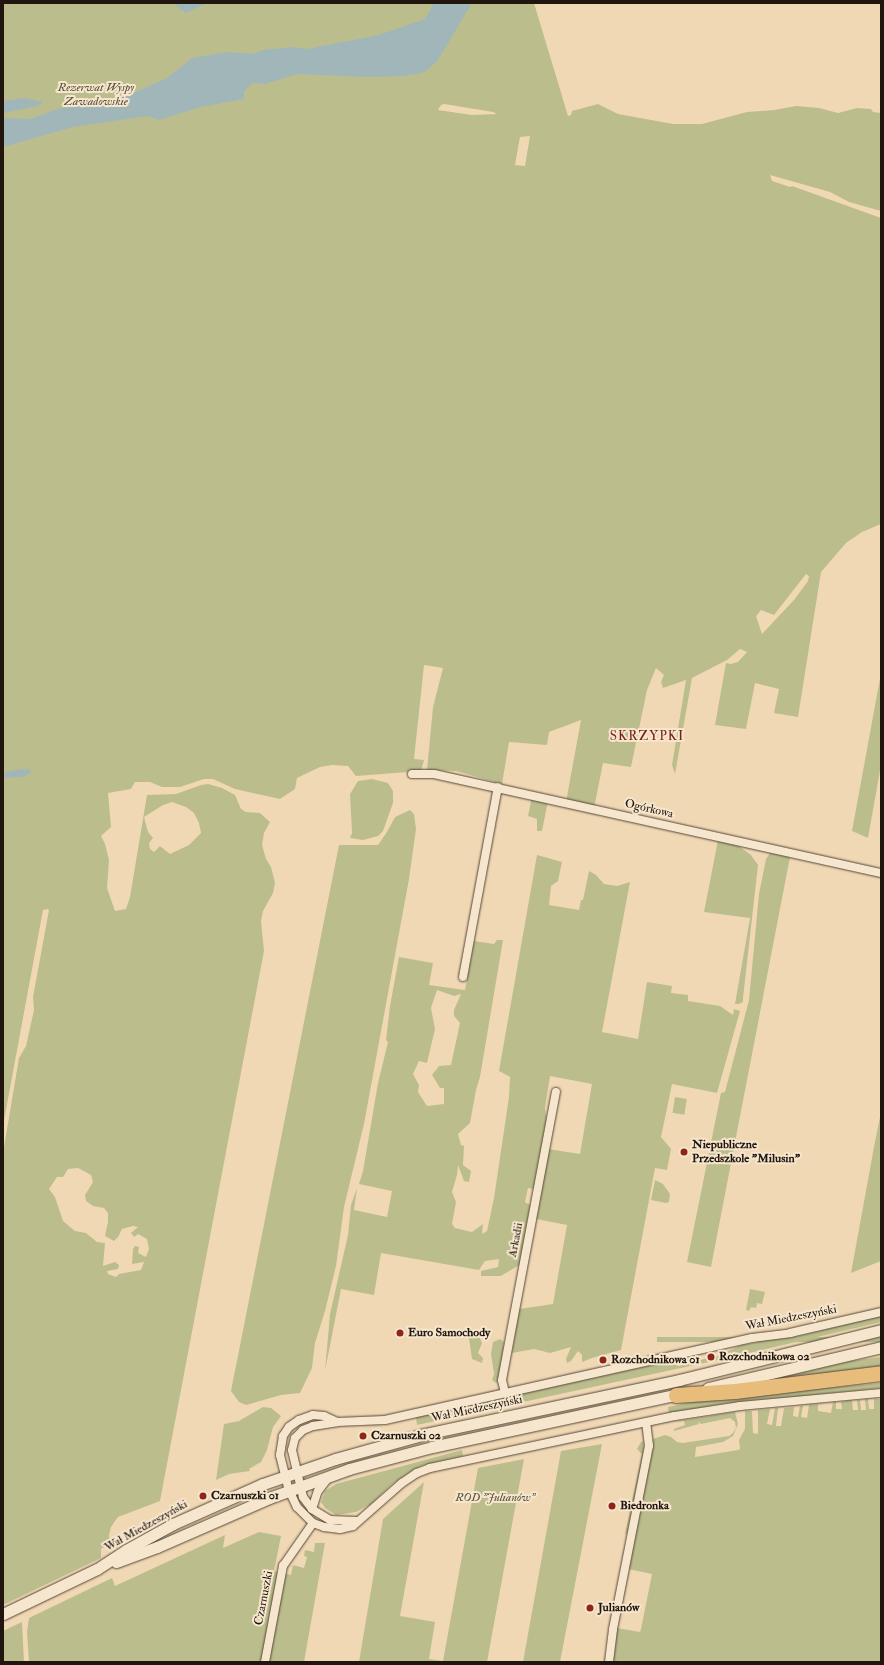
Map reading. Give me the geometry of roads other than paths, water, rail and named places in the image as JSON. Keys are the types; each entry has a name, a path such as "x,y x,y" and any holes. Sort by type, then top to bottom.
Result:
{"highway":[{"path":"676,1395 735,1391 881,1373"}],"main road":[{"name":"Wał Miedzeszyński","path":"97,1569 126,1550 173,1524 285,1476 358,1452 425,1434 679,1380 881,1330"},
{"name":"Wał Miedzeszyński","path":"3,1614 97,1569 157,1546 294,1488 330,1475 432,1446 676,1395 881,1347"}],"street":[{"name":"Ogórkowa","path":"412,774 434,774 498,787 881,873"},
{"path":"463,976 498,787"},
{"name":"Arkadii","path":"505,1393 502,1380 556,1092"},
{"name":"Wał Miedzeszyński","path":"337,1422 385,1420 752,1338 790,1333 881,1312"},
{"path":"337,1422 308,1428 295,1438 292,1450 296,1472 294,1488 297,1507 313,1523 324,1527 340,1529 353,1526 402,1483 426,1469 646,1422 740,1406 881,1392"},
{"path":"337,1422 324,1416 313,1415 302,1417 289,1427 283,1436 280,1448 280,1459 285,1476 312,1509 330,1520 357,1521"},
{"path":"609,1662 613,1629 649,1446 646,1422"},
{"path":"312,1509 318,1491 330,1475"},
{"name":"Czarnuszki","path":"265,1662 282,1566 313,1523"}],"place":[{"name":"Niepubliczne Przedszkole \"Milusin\"","path":"684,1152"},
{"name":"Euro Samochody","path":"400,1333"},
{"name":"Rozchodnikowa 02","path":"711,1357"},
{"name":"Rozchodnikowa 01","path":"603,1360"},
{"name":"Czarnuszki 02","path":"363,1436"},
{"name":"Czarnuszki 01","path":"203,1496"},
{"name":"Biedronka","path":"612,1506"},
{"name":"Julianów","path":"590,1608"}],"district":[{"name":"SKRZYPKI","path":"647,736"}],"park label":[{"name":"Rezerwat Wyspy Zawadowskie","path":"96,95"},
{"name":"ROD \"Julianów\"","path":"495,1498"}]}
